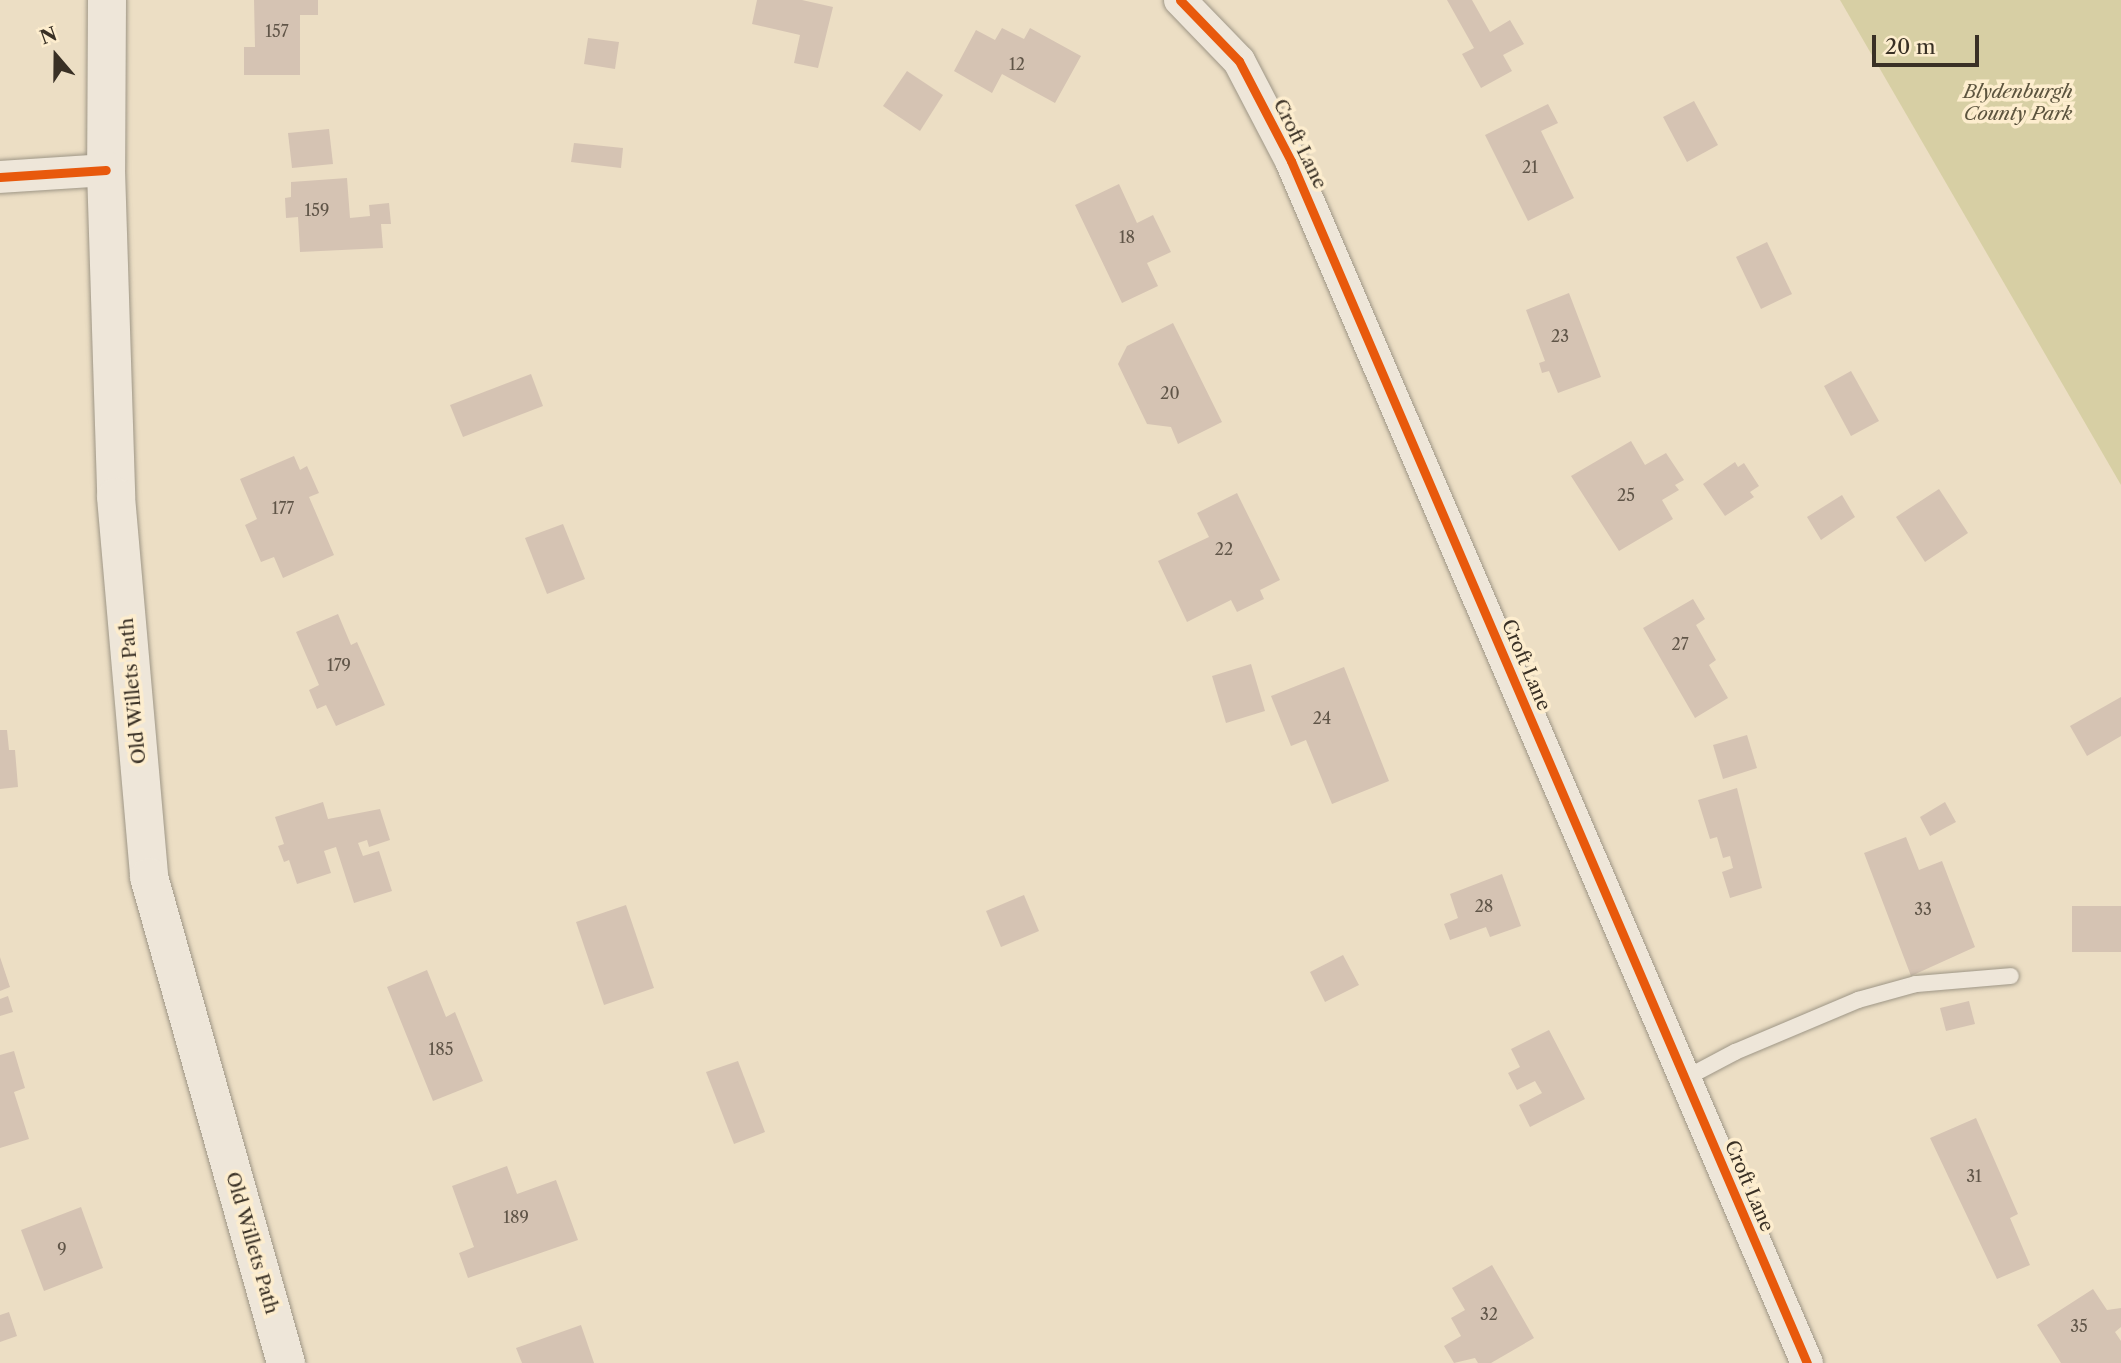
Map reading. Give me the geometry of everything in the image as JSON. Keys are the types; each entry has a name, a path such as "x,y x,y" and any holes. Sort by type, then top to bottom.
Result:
{"main road":[{"name":"Old Willets Path","path":"107,0 106,170 116,497 149,877 286,1363"}],"street":[{"name":"Croft Lane","path":"1180,0 1239,61 1291,161 1807,1363"},
{"path":"0,177 106,170"}],"lane":[{"path":"1685,1079 1735,1052 1858,1000 1916,984 2011,976"}],"green space":[{"name":"Blydenburgh County Park","path":"1840,0 2121,0 2121,485"}],"building":[{"path":"254,0 318,0 318,15 300,15 300,75 244,75 244,47 255,47"},
{"path":"757,0 802,0 833,7 818,68 794,63 800,35 752,24"},
{"path":"1447,0 1472,0 1490,32 1510,20 1524,44 1503,55 1512,71 1481,88 1462,54 1474,48"},
{"path":"1002,28 1024,39 1030,28 1081,56 1055,103 1002,74 992,93 954,71 976,30 995,40"},
{"path":"588,38 619,42 615,69 584,64"},
{"path":"907,71 943,95 920,131 883,106"},
{"path":"1694,101 1718,145 1687,162 1663,117"},
{"path":"1548,104 1558,123 1541,131 1574,198 1528,221 1485,135"},
{"path":"329,129 333,164 292,168 288,133"},
{"path":"574,143 623,148 621,168 571,162"},
{"path":"347,178 350,218 370,216 369,205 389,203 391,224 381,224 383,248 300,252 298,217 286,218 285,198 291,197 291,182"},
{"path":"1119,184 1137,223 1153,215 1171,252 1147,263 1158,286 1122,303 1075,205"},
{"path":"1767,242 1792,294 1761,309 1736,257"},
{"path":"1569,293 1601,377 1558,393 1549,371 1542,373 1539,363 1545,361 1526,310"},
{"path":"1173,323 1222,422 1178,444 1171,427 1147,424 1118,364 1127,346"},
{"path":"1851,371 1879,421 1851,436 1824,386"},
{"path":"531,374 543,406 463,437 450,405"},
{"path":"1631,441 1645,465 1666,453 1684,480 1675,485 1679,490 1662,500 1673,519 1619,551 1571,476"},
{"path":"294,456 300,470 307,466 319,493 309,497 334,555 283,578 274,557 261,562 245,525 257,519 240,479"},
{"path":"1735,462 1738,467 1744,463 1759,486 1750,492 1754,497 1725,516 1703,484"},
{"path":"1939,489 1968,533 1925,562 1896,517"},
{"path":"1237,493 1280,580 1260,590 1264,599 1237,612 1231,600 1187,622 1158,561 1209,537 1197,513"},
{"path":"1842,495 1855,517 1821,540 1807,517"},
{"path":"563,524 585,579 547,594 525,538"},
{"path":"1693,599 1705,619 1696,625 1716,660 1709,665 1728,698 1695,718 1643,628"},
{"path":"338,614 351,645 357,642 385,705 336,726 326,705 317,709 309,690 319,685 296,632"},
{"path":"1251,664 1265,711 1226,723 1212,676"},
{"path":"1344,667 1389,781 1332,804 1306,740 1291,746 1271,696"},
{"path":"2121,697 2121,736 2087,756 2070,726"},
{"path":"0,730 7,730 9,750 15,750 18,787 0,789"},
{"path":"1747,735 1757,768 1723,779 1713,745"},
{"path":"1737,788 1762,888 1730,898 1722,872 1733,868 1730,856 1723,858 1717,837 1710,839 1698,800"},
{"path":"323,802 328,819 380,809 390,840 369,847 367,840 358,843 363,856 379,851 392,891 354,903 336,847 324,851 331,873 297,884 289,860 284,862 278,846 284,844 275,817"},
{"path":"1945,802 1956,822 1930,836 1920,817"},
{"path":"1906,837 1919,870 1942,861 1975,947 1911,976 1864,853"},
{"path":"1502,874 1521,926 1490,937 1486,927 1450,940 1444,924 1458,918 1450,894"},
{"path":"1024,895 1039,931 1001,947 986,911"},
{"path":"626,905 654,988 604,1005 576,922"},
{"path":"2072,906 2121,906 2121,952 2072,952"},
{"path":"1343,955 1359,985 1325,1002 1310,972"},
{"path":"0,957 10,987 0,991"},
{"path":"427,970 446,1017 455,1012 483,1081 433,1101 387,987"},
{"path":"8,996 13,1012 0,1016 0,999"},
{"path":"1969,1001 1975,1024 1946,1031 1940,1008"},
{"path":"1549,1030 1585,1099 1530,1127 1519,1105 1542,1093 1535,1081 1517,1090 1508,1073 1520,1067 1511,1049"},
{"path":"14,1051 25,1088 14,1092 29,1139 0,1148 0,1055"},
{"path":"738,1061 765,1132 734,1144 706,1072"},
{"path":"1976,1118 2018,1214 2010,1218 2030,1265 1997,1279 1930,1138"},
{"path":"507,1166 517,1194 556,1180 578,1240 468,1278 459,1253 474,1247 452,1186"},
{"path":"81,1207 103,1268 44,1291 21,1230"},
{"path":"1492,1265 1534,1338 1491,1363 1478,1363 1475,1358 1454,1363 1444,1346 1461,1336 1451,1318 1465,1310 1452,1288"},
{"path":"2093,1289 2107,1310 2121,1308 2121,1327 2115,1332 2121,1341 2121,1363 2061,1363 2037,1325"},
{"path":"9,1312 17,1336 0,1342 0,1315"},
{"path":"581,1325 594,1363 522,1363 516,1348"}],"cycle path":[{"path":"1180,0 1239,61 1291,161 1807,1363"},
{"path":"0,177 106,170"}]}
